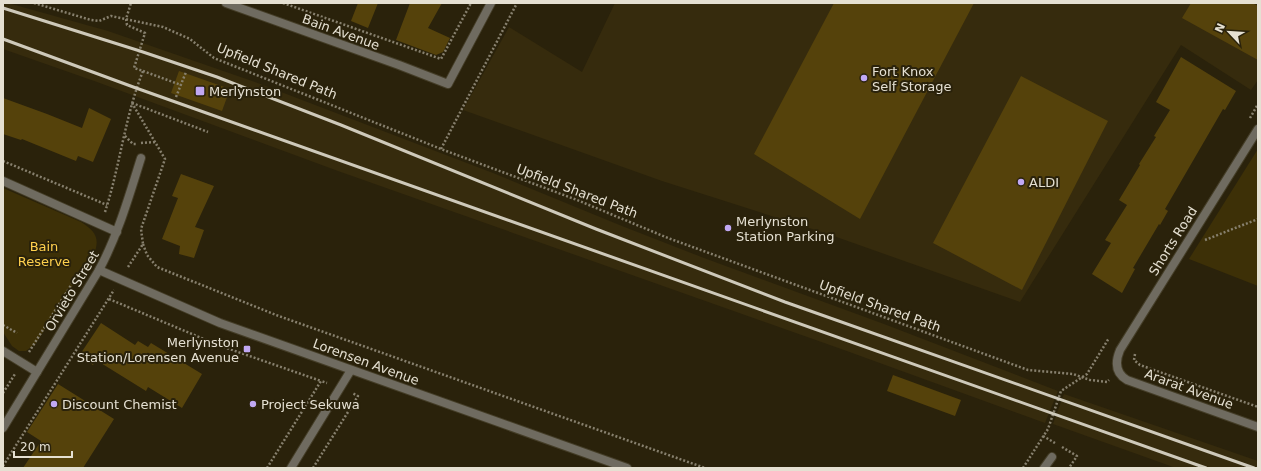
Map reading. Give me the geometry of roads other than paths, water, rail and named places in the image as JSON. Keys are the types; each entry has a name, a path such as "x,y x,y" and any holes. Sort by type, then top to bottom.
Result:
{"street":[{"name":"Bain Avenue","path":"226,3 448,84 491,3"},
{"name":"Shorts Road","path":"1118,370 1117,356 1120,350 1258,129"},
{"name":"Orvieto Street","path":"3,428 108,254 117,232 141,158"},
{"path":"3,182 117,232"},
{"name":"Lorensen Avenue","path":"99,270 220,322 627,468"},
{"path":"3,351 37,372"},
{"path":"291,468 351,370"},
{"name":"Ararat Avenue","path":"1118,370 1122,377 1127,380 1258,427"},
{"path":"1044,468 1052,457"}],"railway":[{"path":"3,8 217,77 341,125 596,229 785,302 1254,468"},
{"path":"3,39 136,88 1206,468"}],"place":[{"name":"Fort Knox Self Storage","path":"864,78"},
{"name":"Merlynston","path":"200,91"},
{"name":"ALDI","path":"1021,182"},
{"name":"Merlynston Station Parking","path":"728,228"},
{"name":"Merlynston Station/Lorensen Avenue","path":"247,349"},
{"name":"Discount Chemist","path":"54,404"},
{"name":"Project Sekuwa","path":"253,404"}],"park label":[{"name":"Bain Reserve","path":"44,254"}]}
